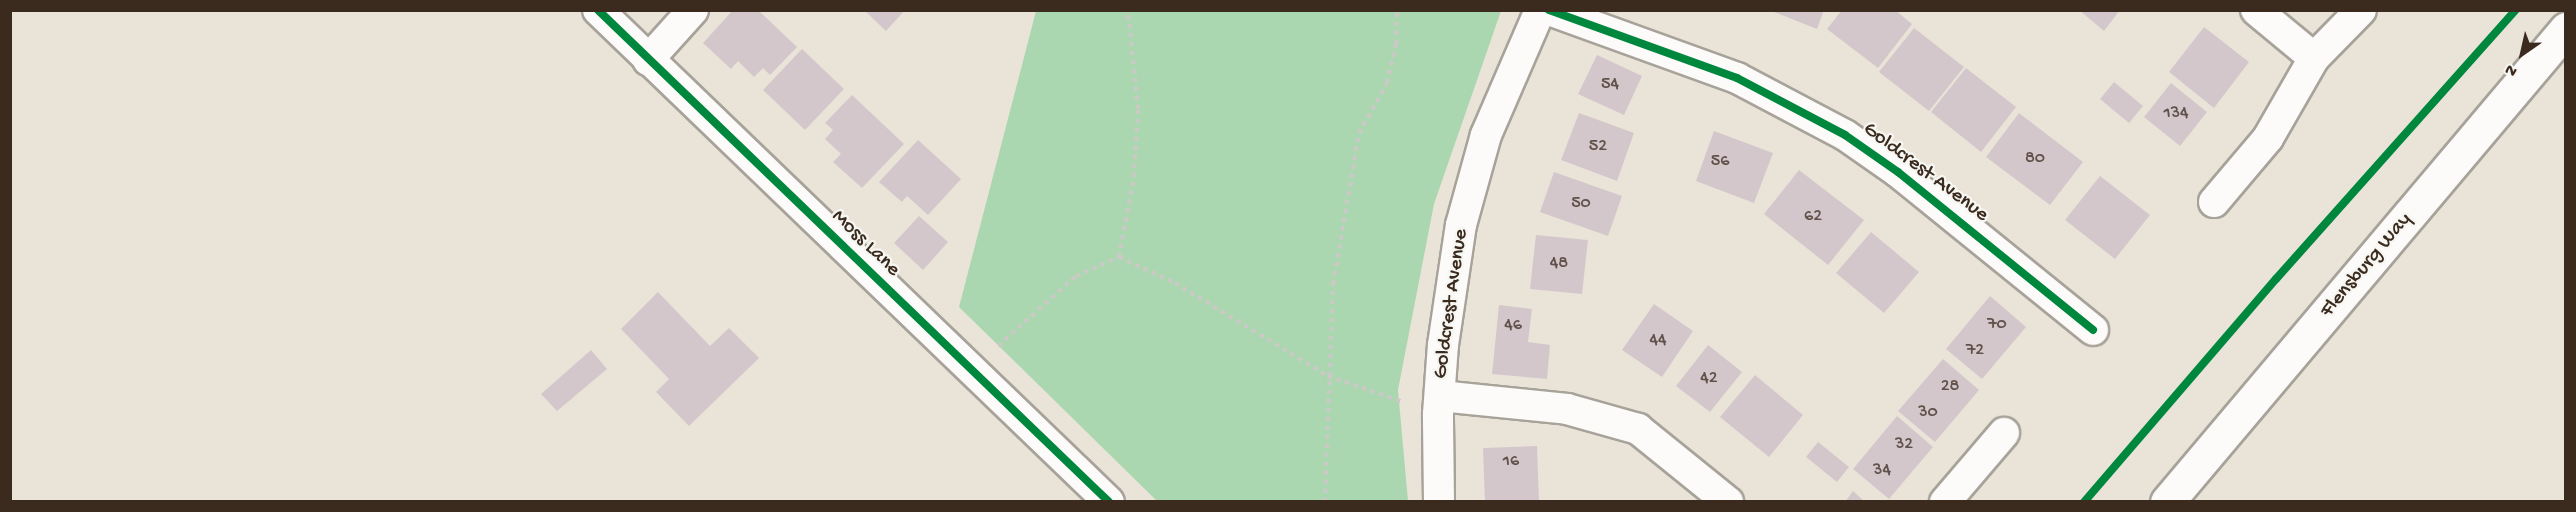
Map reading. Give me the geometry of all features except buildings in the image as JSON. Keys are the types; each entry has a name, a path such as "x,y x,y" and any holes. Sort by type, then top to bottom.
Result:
{"main road":[{"name":"Flensburg Way","path":"2167,501 2565,29"}],"street":[{"name":"Moss Lane","path":"598,10 1109,501"},
{"path":"648,60 693,10"},
{"name":"Goldcrest Avenue","path":"1439,501 1439,405 1451,285 1461,225 1486,135 1540,10"},
{"name":"Goldcrest Avenue","path":"1548,10 1737,78 1845,135 1898,172 2093,330"},
{"path":"2256,10 2314,58"},
{"path":"2214,202 2268,138 2314,58 2361,10"},
{"name":"Goldcrest Avenue","path":"1439,405 1567,409 1638,429 1728,501"},
{"path":"1945,501 2004,433"}],"path":[{"path":"1119,257 1134,177 1138,109 1128,10"},
{"path":"1325,501 1333,284 1359,133 1387,83 1396,44 1398,10"},
{"path":"975,374 998,346 1069,282 1119,257"},
{"path":"1119,257 1175,283 1328,376 1439,405"}],"green space":[{"path":"1036,11 1501,11 1434,204 1398,390 1408,501 1157,501 959,307"}],"cycle path":[{"path":"598,10 1109,502"},
{"path":"1549,10 1737,78 1845,135 1898,172 2093,330"},
{"path":"2084,502 2276,279 2516,10"}]}
